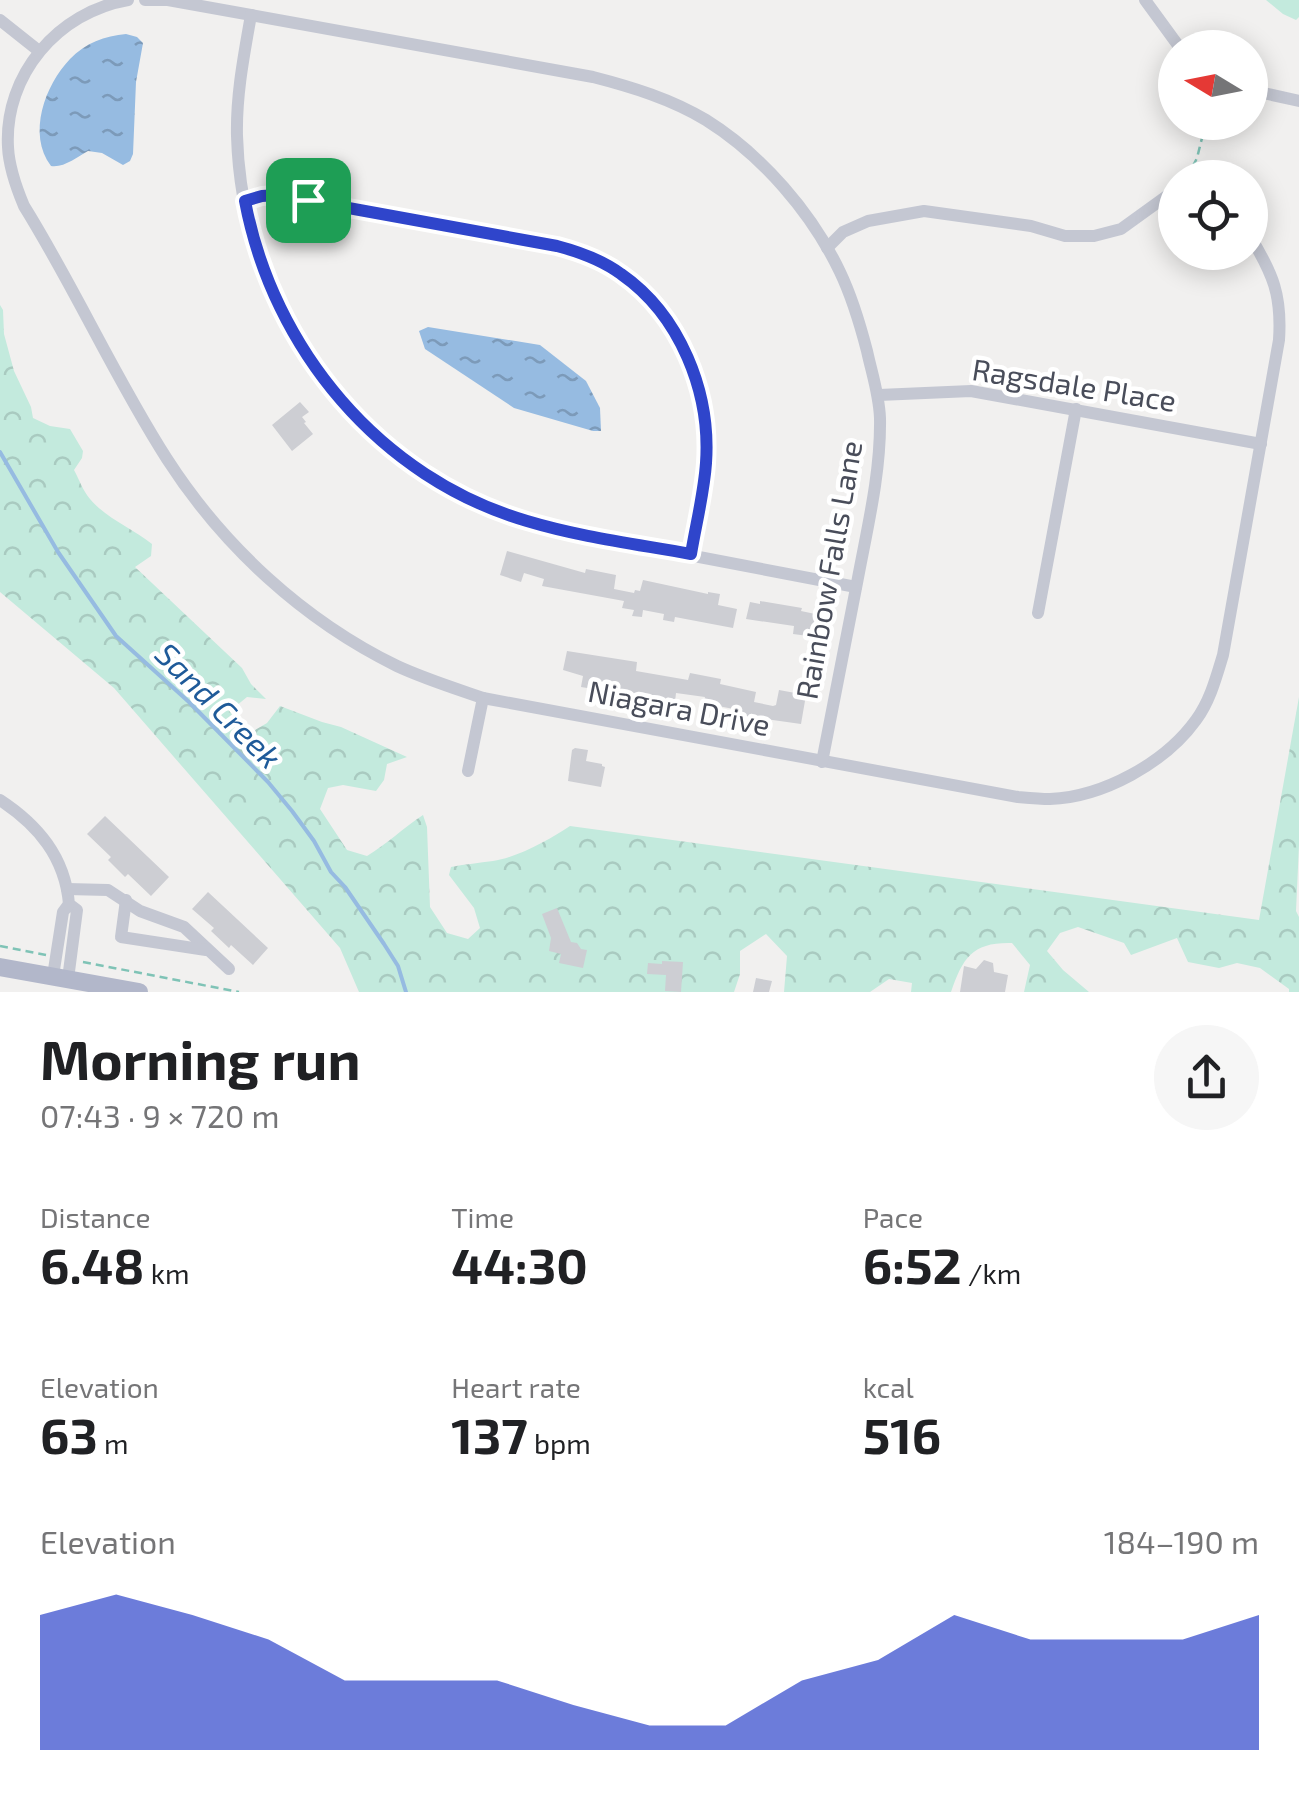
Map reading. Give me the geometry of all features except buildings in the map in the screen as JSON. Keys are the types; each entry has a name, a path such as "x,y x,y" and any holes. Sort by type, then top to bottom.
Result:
{"main road":[{"path":"0,966 62,968 139,992"}],"street":[{"path":"0,20 39,51 84,14 128,0"},
{"name":"Rainbow Falls Lane","path":"145,0 168,0 593,76 674,104 706,121 744,148 778,182 811,224 840,273 859,322 878,395 876,472 822,762"},
{"path":"1145,0 1167,30"},
{"path":"251,15 238,108 239,162 250,230 269,285 310,361 343,403 394,452 454,491 525,521 856,587"},
{"name":"Niagara Drive","path":"39,51 17,90 9,123 8,146 15,185 24,206 166,458 204,511 242,554 297,602 398,667 483,698 991,793 1049,799 1083,794 1132,774 1178,740 1197,719 1213,690 1223,655 1279,340 1278,294 1268,268"},
{"path":"1268,94 1299,101"},
{"path":"245,201 277,195 557,246 618,271 665,317 699,388 706,426 706,464 691,554"},
{"path":"826,248 843,232 868,222 924,211 1032,226 1065,236 1094,236 1121,228 1158,202"},
{"name":"Ragsdale Place","path":"878,395 970,392 1261,444"},
{"path":"1038,612 1076,409"},
{"path":"468,771 483,698"},
{"path":"0,800 29,822 52,849 68,889 69,904 76,910 62,968"},
{"path":"68,889 108,890 140,911 184,927 228,969"},
{"path":"126,900 120,937 208,950"}],"path":[{"path":"0,946 62,968 239,992"}],"green space":[{"path":"1266,0 1299,0 1299,17 1296,20 1283,14"},
{"path":"0,305 14,371 33,418 70,429 83,451 74,470 88,496 104,512 152,544 151,556 135,567 242,668 266,699 247,697 230,711 237,724 255,730 267,723 280,706 341,727 407,757 387,764 384,780 376,791 343,785 328,788 320,809 347,850 367,856 423,815 427,827 430,907 447,933 468,939 480,928 474,908 449,875 451,867 512,856 570,826 1259,920 1299,697 1299,992 1289,992 1260,968 1237,963 1219,968 1188,962 1177,938 1131,955 1124,943 1078,927 1060,933 1047,951 1089,992 1024,992 1030,965 1012,943 999,943 971,954 951,992 911,992 912,983 889,979 870,992 784,992 787,956 766,934 740,951 740,974 734,992 359,992 340,948 114,688 0,592"}],"water":[{"path":"126,34 143,43 130,161 123,165 102,153 88,151 66,164 51,166 40,139 40,125 53,82 82,49"},
{"path":"428,327 540,345 586,381 600,408 601,431 514,408 425,349 419,331"}],"waterway":[{"name":"Sand Creek","path":"0,452 58,552 116,636 189,702 292,811 398,966 406,992"}],"route":[{"path":"277,195 308,200 576,251 618,271 638,287 665,317 699,388 706,426 706,464 691,554 568,532 484,506 434,480 360,422 293,334 269,285 250,230 245,201 277,195"}]}
